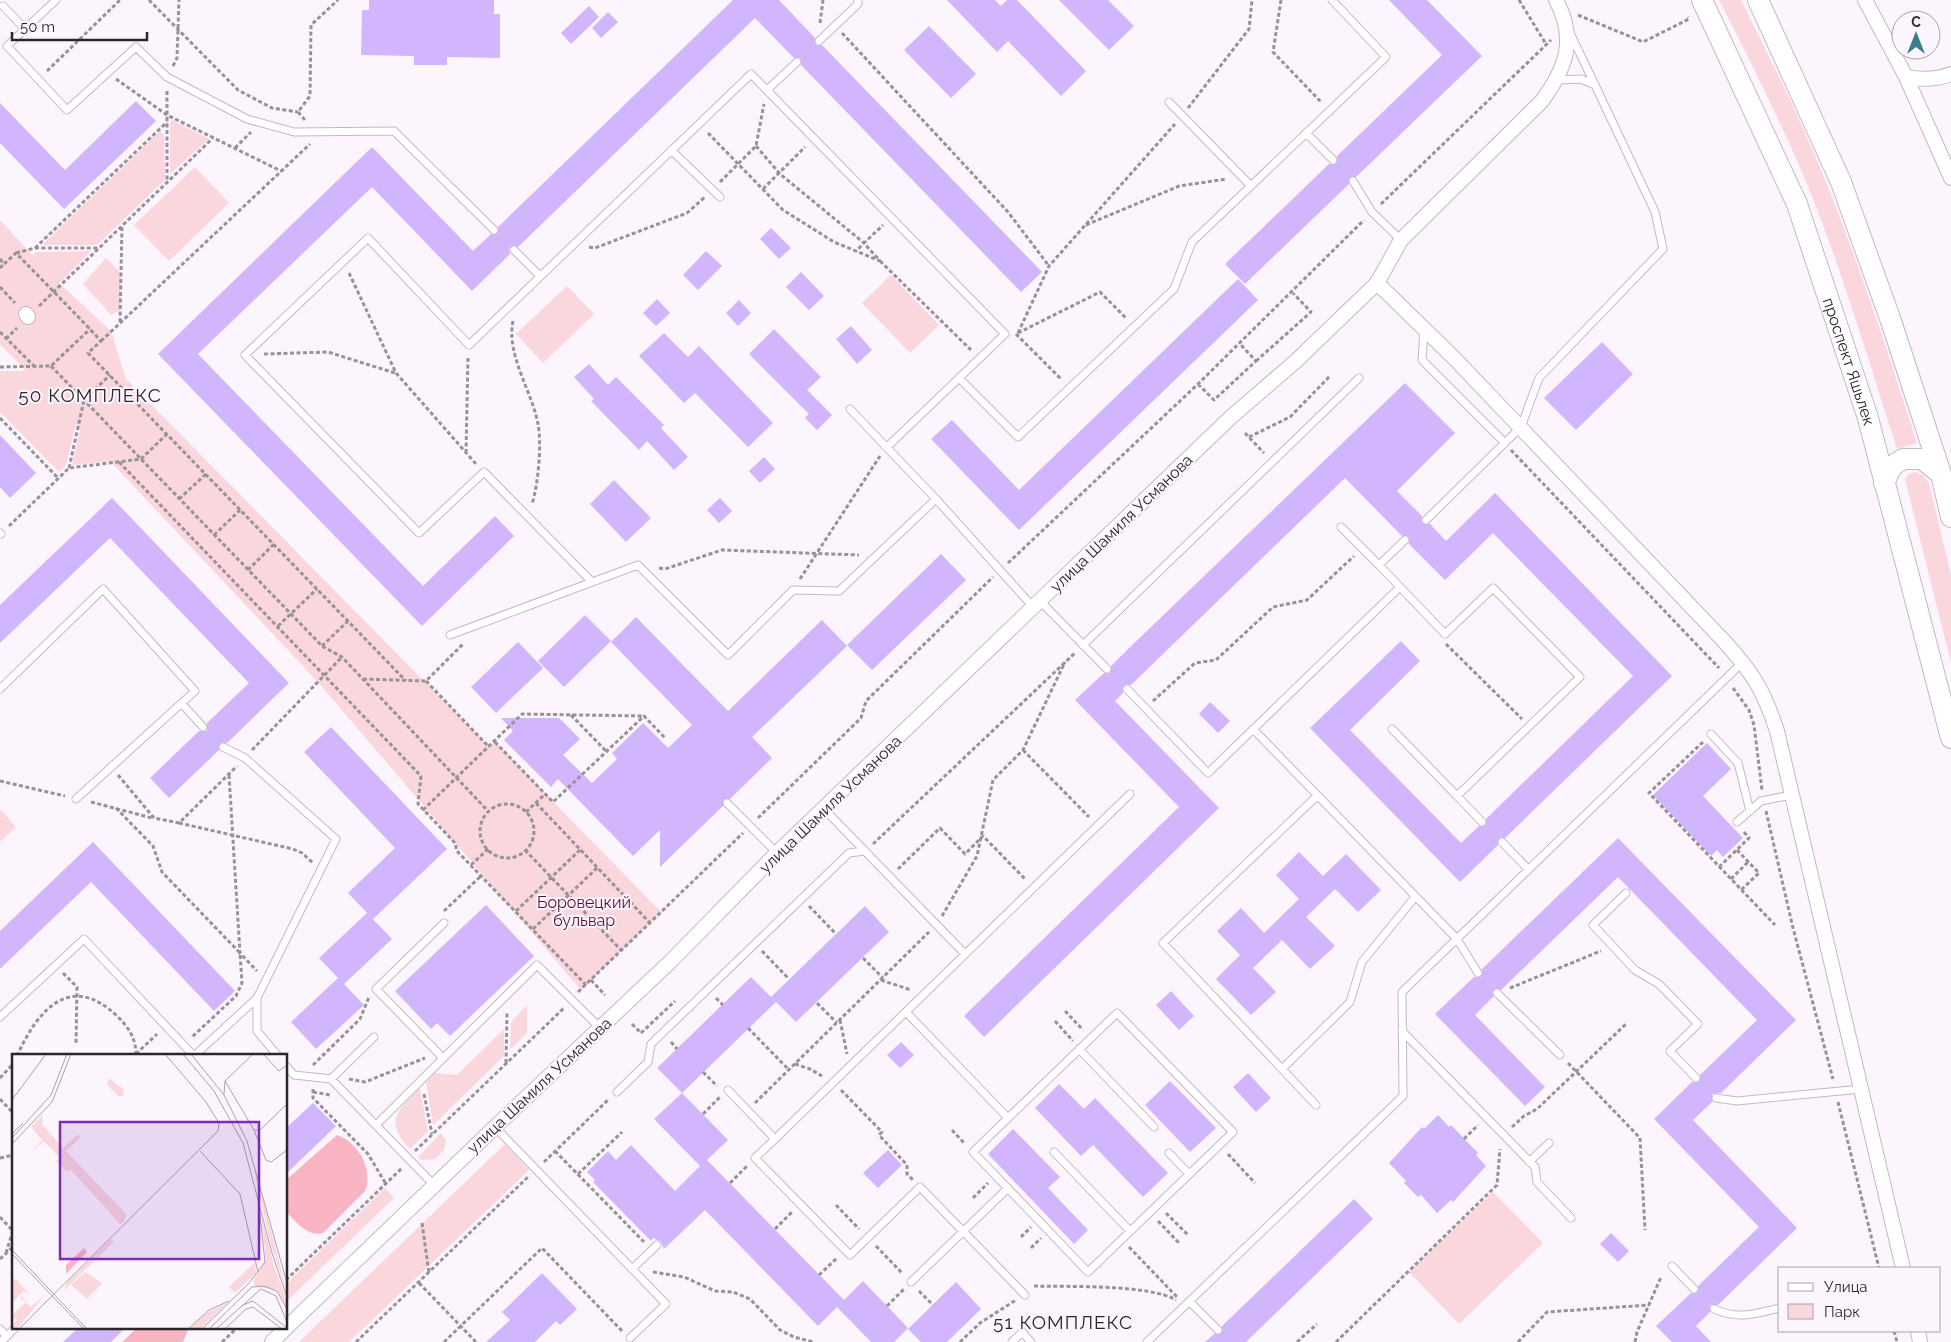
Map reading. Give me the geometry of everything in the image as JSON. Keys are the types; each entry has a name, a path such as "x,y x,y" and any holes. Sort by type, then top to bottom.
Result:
{"main road":[{"name":"проспект Яшьлек","path":"1702,0 1797,204 1868,418 1951,738"},
{"path":"1758,0 1841,182 1891,321 1941,474 1951,517"},
{"path":"1884,483 1892,466 1903,459 1922,459 1941,474"}],"street":[{"path":"1556,0 1566,26"},
{"path":"1865,0 1906,77 1951,178"},
{"name":"улица Шамиля Усманова","path":"288,1326 671,961 777,854 1246,403 1296,361 1376,283 1401,240 1542,100 1556,80 1564,62 1567,46 1566,26"},
{"path":"1906,77 1923,80 1941,78 1951,74"},
{"path":"1376,283 1521,427 1743,661 1766,697 1777,731 1903,1267"},
{"name":"улица Шамиля Усманова","path":"272,1342 284,1330"}],"lane":[{"path":"56,0 7,46 68,110 136,47 167,77 247,119 294,132 394,131 494,230"},
{"path":"819,41 858,4 858,0"},
{"path":"959,378 1018,437 1174,289 1192,242 1386,57 1332,0"},
{"path":"2,6 25,28"},
{"path":"1426,520 1521,427 1539,378 1663,249 1655,212 1566,26"},
{"path":"767,90 797,62"},
{"path":"592,582 484,472 418,533 245,355 368,238 469,344 751,74 1005,334 887,446"},
{"path":"1556,80 1581,79 1595,85"},
{"path":"1169,102 1251,186"},
{"path":"1306,133 1333,160"},
{"path":"671,150 720,198"},
{"path":"1353,181 1372,212 1401,240"},
{"path":"514,250 540,276"},
{"path":"1424,329 1422,360 1505,443"},
{"path":"1083,645 1272,460 1359,378"},
{"path":"850,409 936,499 999,571 1083,645 1107,669"},
{"path":"450,635 638,565 728,654 793,590 839,591 936,499"},
{"path":"1341,527 1445,634 1493,588 1580,677 1457,796"},
{"path":"1379,565 1405,540"},
{"path":"1127,689 1208,773 1400,587"},
{"path":"0,689 103,589 195,691 76,799"},
{"path":"1147,1342 1403,1096 1402,992 1743,661"},
{"path":"182,704 203,726"},
{"path":"1253,729 1456,939 1478,973"},
{"path":"1392,729 1482,822"},
{"path":"1711,734 1738,763 1750,811"},
{"path":"196,1054 257,998 336,839 245,758 223,747"},
{"path":"1025,1295 920,1187 850,1255 755,1158 1130,794"},
{"path":"1737,822 1764,800 1791,795"},
{"path":"1316,1105 1163,943 1317,796"},
{"path":"727,803 777,854"},
{"path":"824,809 965,954"},
{"path":"1502,842 1528,869"},
{"path":"617,1092 648,1062 651,1044 849,853 866,851"},
{"path":"1626,893 1592,925 1635,970 1659,984 1698,1024 1670,1051 1696,1078"},
{"path":"1282,1069 1350,1002 1362,962 1415,897"},
{"path":"441,1055 376,990 444,923"},
{"path":"0,1017 84,939 192,1054"},
{"path":"376,1124 421,1080 441,1055 537,965 600,1028"},
{"path":"1498,993 1560,1055"},
{"path":"257,998 257,1030 276,1054"},
{"path":"906,1012 1008,1118"},
{"path":"1117,1013 1233,1132 1088,1272 972,1152 1091,1038 1117,1013"},
{"path":"1402,1030 1534,1167 1537,1182 1570,1218"},
{"path":"331,1079 374,1037"},
{"path":"1080,1049 1154,1128"},
{"path":"288,1068 294,1075 331,1079 434,1185"},
{"path":"1716,1098 1737,1101 1861,1089"},
{"path":"728,1090 775,1139"},
{"path":"495,1127 666,1304 630,1338"},
{"path":"1529,1162 1549,1143"},
{"path":"1054,1152 1130,1231"},
{"path":"1169,1153 1189,1174"},
{"path":"911,1282 1008,1188"},
{"path":"632,1269 657,1245"},
{"path":"1672,1266 1694,1289"},
{"path":"1188,1304 1218,1330"},
{"path":"1714,1309 1728,1315 1746,1316 1778,1308"},
{"path":"0,1329 7,1336"},
{"path":"1,1342 13,1330"},
{"path":"1012,1342 1022,1332 1031,1342"}],"path":[{"path":"38,79 120,0"},
{"path":"149,0 238,90 272,108 298,112 319,132 281,171 88,353 406,681"},
{"path":"298,112 310,96 311,25 338,0"},
{"path":"1017,334 1049,266 1182,116 1249,28 1252,0"},
{"path":"1281,0 1273,52 1329,111"},
{"path":"576,994 861,718 866,701 999,571 1293,293 1372,212 1546,44 1519,0"},
{"path":"1578,15 1644,42 1689,19"},
{"path":"835,26 1008,212 1049,266"},
{"path":"107,73 167,115 281,171"},
{"path":"574,244 595,248 687,213 756,146 767,90"},
{"path":"35,248 167,122"},
{"path":"698,124 783,210 834,242 880,261"},
{"path":"52,290 213,138"},
{"path":"764,189 813,138"},
{"path":"756,146 780,174 864,243 979,359"},
{"path":"1086,225 1179,186 1242,176"},
{"path":"856,251 891,217"},
{"path":"120,322 122,225"},
{"path":"0,268 16,253 35,248 98,248"},
{"path":"16,253 101,341"},
{"path":"0,259 4,264"},
{"path":"343,261 396,373 467,454 469,344"},
{"path":"0,287 27,315"},
{"path":"1005,334 1017,334 1100,292 1134,327"},
{"path":"1198,384 1216,402 1256,361 1311,312 1293,293"},
{"path":"518,297 510,332 522,379 539,425 537,489 527,516"},
{"path":"0,367 36,368 51,366 90,329"},
{"path":"0,332 36,368"},
{"path":"1017,334 1070,388"},
{"path":"1240,344 1256,361"},
{"path":"245,355 328,352 396,373"},
{"path":"51,366 320,645 342,657 488,812"},
{"path":"0,534 69,468 84,400 110,375"},
{"path":"1249,437 1290,418 1330,376"},
{"path":"0,418 58,478"},
{"path":"1245,433 1272,460"},
{"path":"69,468 141,460 168,434"},
{"path":"1505,443 1719,669"},
{"path":"793,590 887,446"},
{"path":"119,462 421,776 418,804 456,844 456,850 586,985"},
{"path":"179,499 206,474"},
{"path":"214,535 240,510"},
{"path":"248,570 274,544"},
{"path":"1146,708 1195,663 1216,660 1273,607 1307,600 1362,548"},
{"path":"638,565 665,569 722,550 876,556"},
{"path":"278,626 317,589"},
{"path":"320,645 348,621"},
{"path":"362,679 426,681 486,622"},
{"path":"1445,634 1446,645 1529,726"},
{"path":"866,851 1083,645"},
{"path":"426,681 489,747"},
{"path":"1732,686 1748,710 1754,725 1764,800 1793,928 1834,1085"},
{"path":"423,810 522,714 644,716 666,738"},
{"path":"571,715 606,751"},
{"path":"495,742 553,802 644,716"},
{"path":"1711,734 1649,794 1775,925"},
{"path":"1023,750 1097,826"},
{"path":"184,1045 236,996 242,983 229,774"},
{"path":"526,812 545,794"},
{"path":"536,803 650,923"},
{"path":"508,804 521,808 526,812 531,818 534,832 533,838 525,850 519,854 506,857 492,853 483,842 481,829 482,822 488,812 495,807 508,804"},
{"path":"116,808 153,846 162,872 259,973 268,978"},
{"path":"179,823 302,853 321,870"},
{"path":"890,876 940,828 965,854 983,836 1033,888"},
{"path":"1719,867 1749,838 1742,830"},
{"path":"471,865 488,849"},
{"path":"525,850 621,950"},
{"path":"516,911 580,850"},
{"path":"1737,850 1759,873 1741,890"},
{"path":"1731,879 1748,861"},
{"path":"533,929 597,868"},
{"path":"444,923 444,910 481,876"},
{"path":"802,898 836,934"},
{"path":"755,944 790,979"},
{"path":"1498,993 1613,946"},
{"path":"863,958 882,979 923,994"},
{"path":"56,966 77,987 76,1045"},
{"path":"591,980 605,994"},
{"path":"506,1063 507,994"},
{"path":"18,1054 32,1025 44,1012 65,998 77,996 100,1003 110,1009 127,1026 136,1044 136,1054"},
{"path":"816,1003 836,1023"},
{"path":"288,1278 410,1161 414,1153 432,1135 566,1006"},
{"path":"1065,1011 1091,1038"},
{"path":"840,1020 849,1067"},
{"path":"1055,1021 1080,1049"},
{"path":"632,1024 641,1033"},
{"path":"1336,1342 1498,1185 1500,1139 1524,1116 1537,1109 1626,1024"},
{"path":"137,1054 166,1026"},
{"path":"748,1028 789,1070"},
{"path":"313,1092 332,1096 349,1079 365,1082 441,1055"},
{"path":"1560,1055 1640,1138 1645,1230"},
{"path":"0,1078 12,1065"},
{"path":"703,1072 724,1094 703,1114"},
{"path":"421,1080 432,1135"},
{"path":"843,1091 882,1132 879,1135 906,1165 907,1174 920,1187"},
{"path":"546,1160 617,1092"},
{"path":"0,1100 12,1112"},
{"path":"1838,1102 1879,1267"},
{"path":"1464,1139 1486,1118"},
{"path":"952,1130 972,1152"},
{"path":"578,1174 599,1157 622,1132"},
{"path":"1219,1146 1255,1183"},
{"path":"555,1151 644,1243"},
{"path":"730,1183 755,1158"},
{"path":"972,1198 995,1176"},
{"path":"356,1342 524,1181"},
{"path":"775,1229 800,1204"},
{"path":"1158,1204 1188,1236"},
{"path":"836,1205 868,1238"},
{"path":"1149,1213 1180,1244"},
{"path":"0,1217 12,1228"},
{"path":"422,1223 429,1273"},
{"path":"6,1253 12,1232"},
{"path":"1122,1239 1188,1304"},
{"path":"0,1259 12,1248"},
{"path":"444,1342 542,1248 630,1338"},
{"path":"819,1275 845,1250"},
{"path":"632,1269 684,1277 715,1291 734,1292 750,1298 780,1330 794,1337 813,1342"},
{"path":"1635,1342 1637,1332 1661,1277"},
{"path":"887,1306 911,1282"},
{"path":"419,1283 476,1342"},
{"path":"960,1342 980,1323 1025,1295 1032,1286 1090,1287 1164,1293 1188,1304"},
{"path":"1518,1342 1547,1312 1649,1306"},
{"path":"1297,1342 1317,1324"},
{"path":"222,1342 234,1330"}],"green space":[{"path":"1719,0 1741,0 1806,136 1839,214 1885,344 1917,443 1897,449 1844,286 1809,189 1766,93"},
{"path":"172,120 209,139 170,174 170,124"},
{"path":"160,131 164,135 165,180 97,245 42,245"},
{"path":"195,167 229,203 169,261 134,225"},
{"name":"Боровецкий бульвар","path":"0,220 32,255 36,252 91,251 59,283 111,331 126,379 489,747 495,742 661,912 581,990 317,681 110,461 72,465 80,429 76,424 66,465 59,472 0,412 0,371 26,371 0,344"},
{"path":"106,258 121,273 120,310 111,315 83,284"},
{"path":"891,275 939,325 910,353 862,303"},
{"path":"567,286 594,314 543,363 516,334"},
{"path":"1915,472 1923,475 1929,483 1951,575 1951,663 1905,479 1909,474"},
{"path":"0,809 16,827 0,842"},
{"path":"527,1005 527,1033 510,1050 511,1022"},
{"path":"504,1029 504,1056 433,1125 426,1082 435,1073 457,1075"},
{"path":"420,1088 428,1131 410,1149 397,1131 395,1123 405,1103"},
{"path":"441,1133 446,1140 444,1150 435,1159 421,1160 418,1157"},
{"path":"505,1144 529,1170 349,1342 299,1342"},
{"path":"385,1188 394,1198 288,1300 288,1282"},
{"path":"1493,1192 1543,1243 1459,1324 1409,1272"}],"shaded area":[{"path":"337,1135 352,1144 362,1158 366,1166 367,1183 365,1191 323,1233 317,1234 307,1231 288,1214 288,1178"},
{"path":"135,1330 188,1330 183,1342 122,1342"}],"building":[{"path":"369,0 494,0 494,14 500,14 500,58 447,57 447,65 414,65 414,56 361,55 362,10 369,10"},
{"path":"733,0 779,0 815,38 816,45 822,45 1042,272 1021,292 801,65 800,58 794,58 755,18 518,247 511,246 509,249 510,254 472,291 372,187 198,354 423,586 495,516 514,536 422,626 158,354 372,147 473,251 491,234 497,234 498,227"},
{"path":"947,0 995,0 1001,6 1007,0 1017,0 1086,71 1061,96 1008,41 997,52"},
{"path":"1059,0 1108,0 1134,26 1109,50"},
{"path":"1389,0 1427,0 1482,56 1356,177 1350,177 1349,184 1245,284 1225,264 1329,164 1336,164 1337,156 1442,55"},
{"path":"589,6 599,17 571,44 561,33"},
{"path":"608,12 618,22 601,38 592,28"},
{"path":"929,26 976,74 951,98 904,50"},
{"path":"136,101 156,121 64,209 0,143 0,103 65,170"},
{"path":"771,228 791,248 779,259 760,239"},
{"path":"706,251 722,266 698,290 683,275"},
{"path":"801,272 824,296 809,310 786,287"},
{"path":"1238,279 1258,300 1019,530 931,439 952,420 1019,490"},
{"path":"657,299 670,313 656,326 643,313"},
{"path":"739,300 751,313 738,326 726,313"},
{"path":"851,326 872,350 857,364 836,339"},
{"path":"774,329 821,377 807,390 832,415 817,430 805,418 809,414 749,354"},
{"path":"664,333 688,357 699,346 773,423 748,447 695,393 684,403 639,356"},
{"path":"1602,342 1633,374 1576,430 1544,398"},
{"path":"589,364 608,385 616,377 664,425 661,428 688,457 674,470 647,441 639,450 591,401 594,399 574,377"},
{"path":"1405,383 1455,433 1397,491 1422,516 1422,523 1430,524 1446,541 1495,493 1672,676 1505,838 1498,839 1498,845 1460,882 1310,728 1401,641 1420,661 1350,730 1461,843 1479,826 1486,825 1486,819 1633,676 1493,533 1445,580 1409,544 1408,536 1402,536 1345,478 1131,685 1123,686 1123,693 1115,701 1219,808 984,1037 964,1016 1179,807 1075,700 1104,673 1110,673 1111,666 1124,653"},
{"path":"0,435 36,473 10,498 0,487"},
{"path":"764,457 775,469 760,483 749,471"},
{"path":"614,480 651,518 626,542 590,504"},
{"path":"112,498 289,683 227,743 220,743 219,750 169,798 150,778 199,731 207,731 207,723 249,683 110,538 0,643 0,605"},
{"path":"720,498 732,511 719,523 707,510"},
{"path":"941,554 966,580 872,670 847,645"},
{"path":"585,615 611,641 564,687 538,661"},
{"path":"636,617 728,711 822,620 847,646 752,737 772,758 730,799 724,799 723,806 660,867 660,830 633,856 558,779 551,787 504,740 513,731 501,718 559,718 580,739 563,755 592,783 617,759 612,753 643,723 668,748 692,725 611,642"},
{"path":"518,642 543,668 496,713 471,687"},
{"path":"1210,702 1230,721 1218,733 1199,714"},
{"path":"331,727 447,849 373,919 348,893 395,848 304,752"},
{"path":"1707,743 1731,769 1703,796 1743,838 1723,857 1717,850 1711,856 1653,795"},
{"path":"1618,838 1796,1020 1721,1093 1712,1094 1712,1102 1693,1120 1797,1228 1718,1305 1710,1305 1710,1312 1696,1326 1711,1342 1672,1342 1656,1326 1691,1293 1698,1292 1698,1286 1759,1227 1654,1119 1692,1082 1700,1081 1700,1075 1757,1020 1618,877 1501,990 1494,989 1493,997 1475,1015 1545,1087 1525,1106 1435,1014 1474,977 1481,977 1482,969"},
{"path":"93,842 235,991 214,1011 91,882 0,969 0,931"},
{"path":"1299,852 1323,876 1346,854 1381,890 1358,912 1335,889 1306,917 1335,946 1310,969 1282,940 1253,968 1276,992 1251,1015 1216,979 1240,955 1217,931 1241,908 1264,933 1299,899 1276,875"},
{"path":"486,905 534,956 450,1036 437,1023 431,1029 395,991"},
{"path":"865,906 889,932 796,1022 771,997"},
{"path":"367,913 392,939 344,984 364,1005 316,1049 291,1022 338,978 319,958"},
{"path":"751,977 776,1002 682,1093 657,1068"},
{"path":"1171,991 1194,1016 1179,1030 1156,1005"},
{"path":"901,1042 914,1055 900,1068 887,1055"},
{"path":"1248,1073 1271,1098 1256,1112 1233,1087"},
{"path":"1170,1081 1216,1128 1190,1152 1145,1105"},
{"path":"1059,1084 1084,1109 1095,1098 1168,1173 1143,1197 1093,1145 1081,1156 1035,1108"},
{"path":"682,1093 728,1140 707,1160 844,1300 863,1281 908,1328 894,1342 871,1342 837,1307 818,1326 705,1210 664,1249 660,1241 653,1238 651,1241 593,1182 595,1180 587,1172 608,1151 616,1160 631,1145 675,1191 700,1166 654,1119"},
{"path":"313,1103 336,1126 288,1172 288,1126"},
{"path":"1438,1115 1449,1127 1451,1125 1478,1153 1476,1155 1486,1166 1453,1202 1451,1200 1437,1213 1421,1195 1418,1197 1404,1183 1406,1181 1389,1163 1422,1127 1424,1129"},
{"path":"1013,1129 1060,1177 1048,1188 1088,1230 1074,1244 988,1154"},
{"path":"888,1150 902,1165 878,1188 863,1173"},
{"path":"1354,1199 1373,1219 1246,1342 1205,1342 1214,1334 1221,1334 1222,1326"},
{"path":"1611,1233 1629,1251 1618,1262 1600,1244"},
{"path":"542,1273 577,1309 560,1325 556,1321 535,1342 486,1342 510,1320 502,1312"},
{"path":"956,1282 981,1309 947,1342 921,1342 908,1329"},
{"path":"76,1330 123,1330 111,1342 63,1342"}],"district":[{"name":"50 КОМПЛЕКС","path":"90,395"},
{"name":"51 КОМПЛЕКС","path":"1063,1322"}]}
